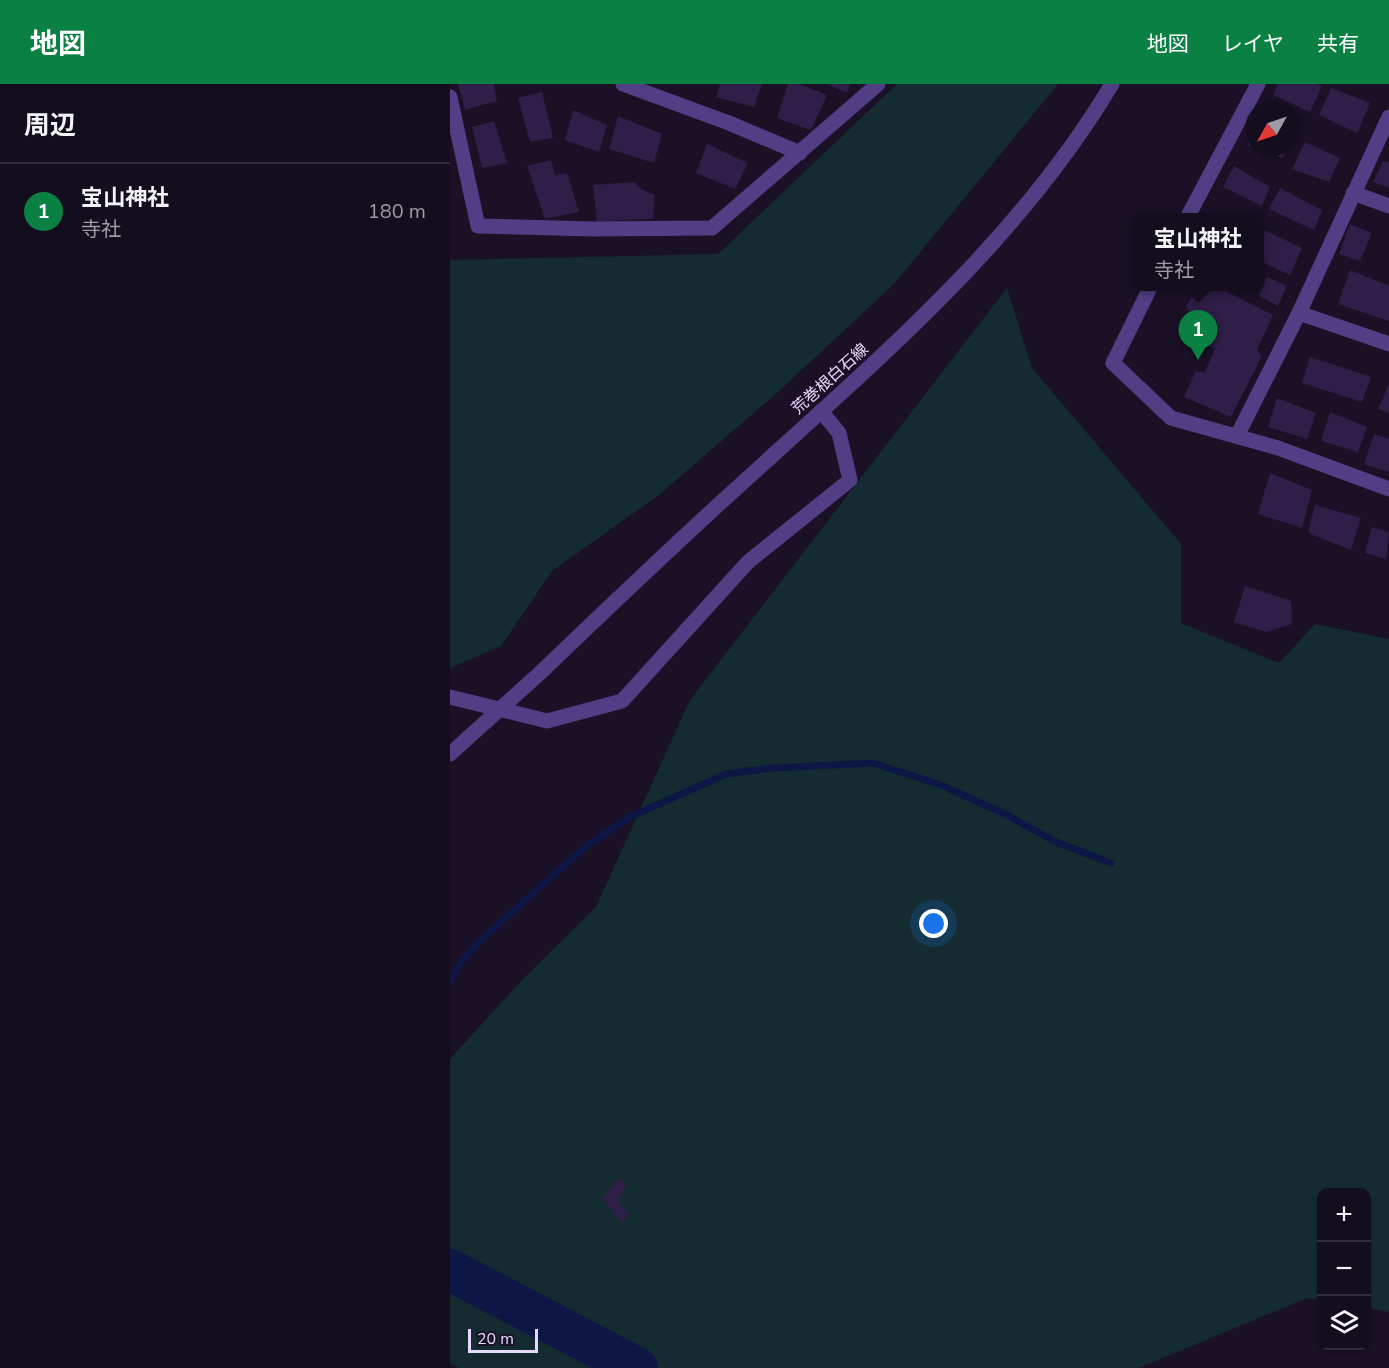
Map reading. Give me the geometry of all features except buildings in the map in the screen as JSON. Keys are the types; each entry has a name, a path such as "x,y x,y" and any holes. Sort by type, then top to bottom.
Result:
{"street":[{"path":"623,84 729,123 800,153"},
{"path":"450,97 477,226 604,230 712,228 878,84"},
{"name":"荒巻根白石線","path":"450,754 924,318 993,245 1054,169 1112,84"},
{"path":"1190,213 1258,84"},
{"path":"1238,436 1299,312 1389,117"},
{"path":"1353,193 1389,206"},
{"path":"1149,291 1113,363 1171,418 1238,436 1389,489"},
{"path":"1299,312 1389,344"},
{"path":"450,697 547,721 622,700 748,562 850,480 839,433 821,411"}],"green space":[{"path":"897,84 1058,84 894,284 778,392 660,494 552,571 501,646 450,668 450,260 718,254"},
{"path":"1007,288 1032,368 1181,544 1181,623 1279,663 1315,624 1389,639 1389,1312 1371,1309 1371,1188 1317,1188 1317,1299 1307,1298 1139,1368 459,1368 450,1363 450,1059 524,978 596,907 690,700"}],"waterway":[{"path":"450,981 464,958 484,937 585,847 630,817 726,774 773,768 873,763 941,785 1007,815 1056,842 1111,863"},
{"path":"450,1270 637,1368"}],"place":[{"name":"宝山神社","path":"1198,360"}]}
